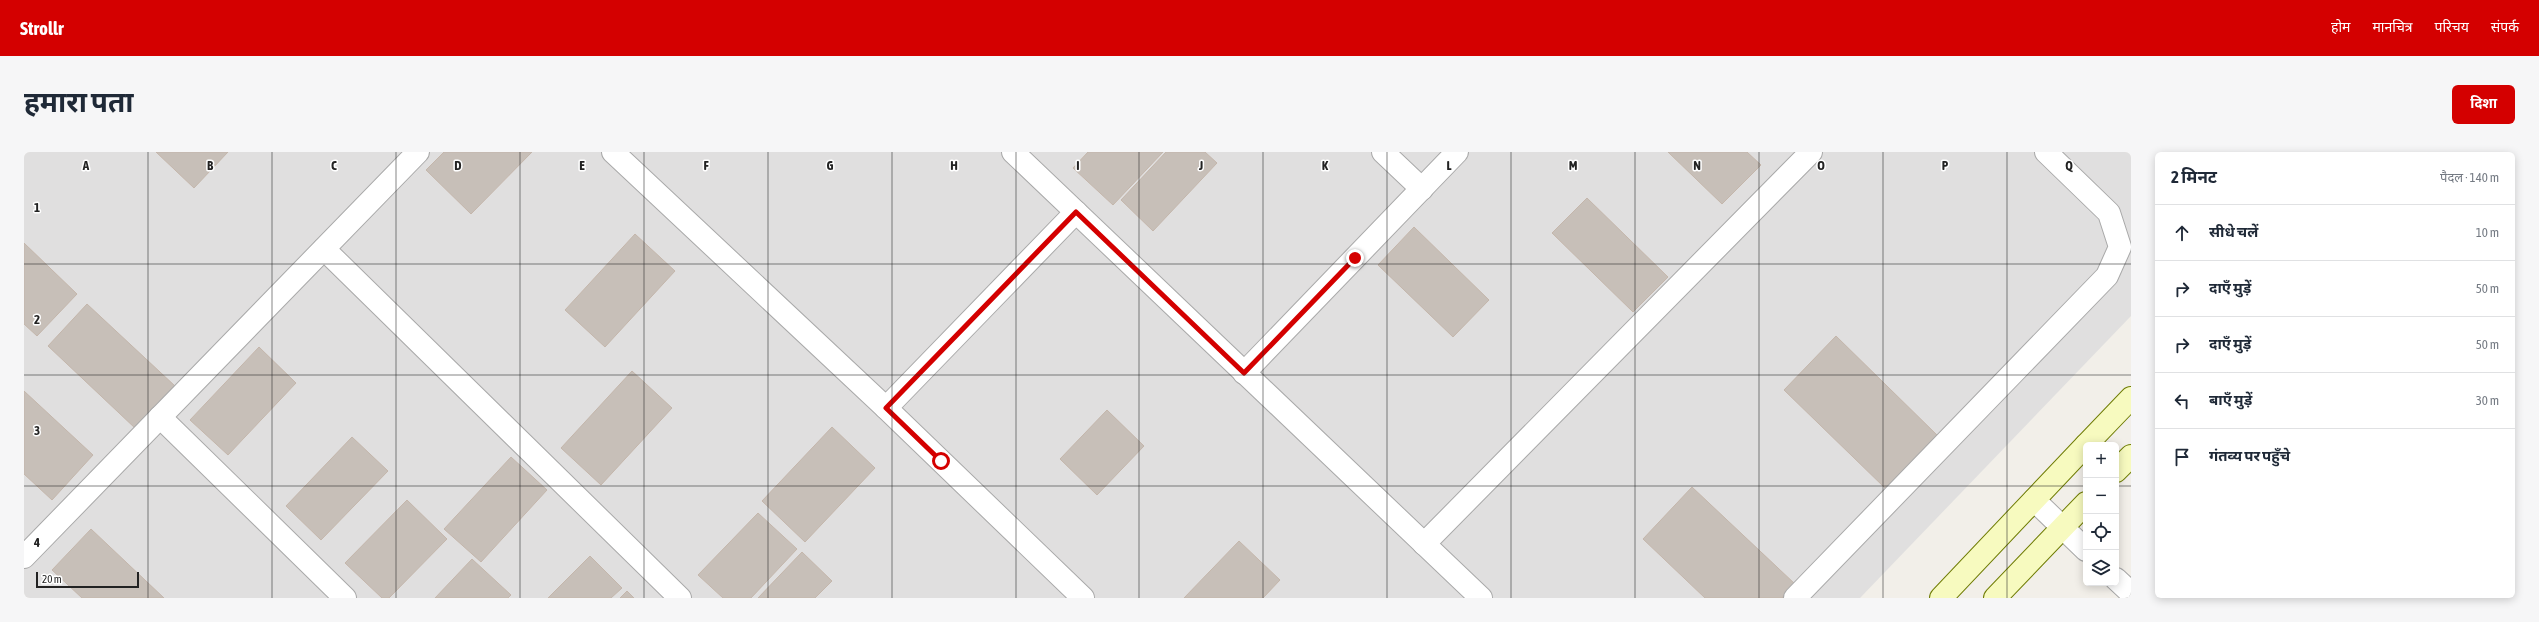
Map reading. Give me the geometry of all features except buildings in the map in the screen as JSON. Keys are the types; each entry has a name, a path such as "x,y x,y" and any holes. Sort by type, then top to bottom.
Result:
{"street":[{"path":"24,557 418,152"},
{"path":"613,152 886,408 1083,598"},
{"path":"1013,152 1481,598"},
{"path":"1383,152 1422,189"},
{"path":"1244,373 1457,152"},
{"path":"1424,544 1811,152"},
{"path":"1795,598 2107,276 2120,247 2110,214 2046,152"},
{"path":"886,408 1076,212"},
{"path":"324,249 680,598"},
{"path":"2089,442 2131,398"},
{"path":"160,417 344,598"},
{"path":"1941,598 2083,448"},
{"path":"2119,468 2131,456"},
{"path":"2034,500 2083,547"},
{"path":"1995,598 2083,506"},
{"path":"2119,582 2131,593"}],"shaded area":[{"path":"24,152 2131,152 2131,316 1860,598 24,598"}],"route":[{"path":"941,461 886,408 1076,212 1244,373 1355,258"}]}
